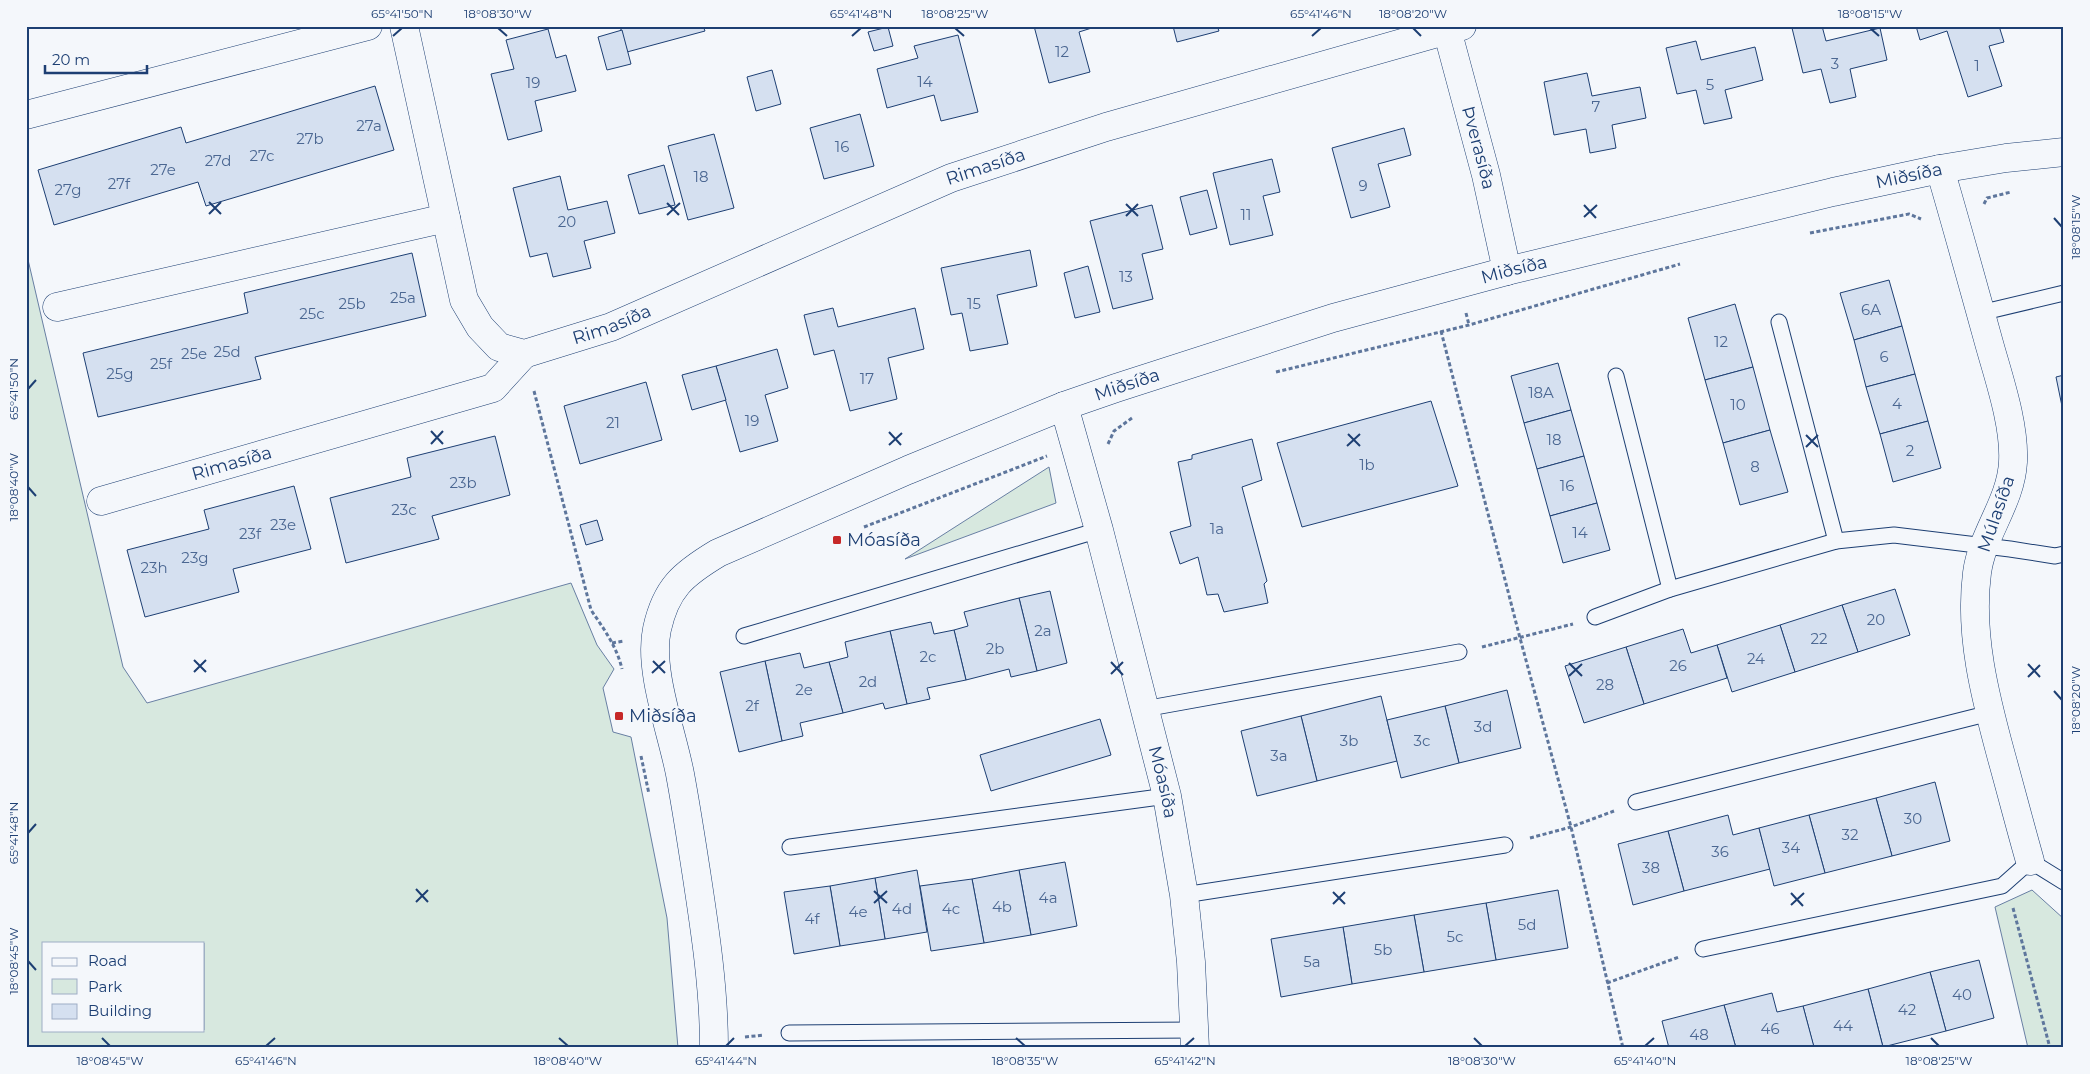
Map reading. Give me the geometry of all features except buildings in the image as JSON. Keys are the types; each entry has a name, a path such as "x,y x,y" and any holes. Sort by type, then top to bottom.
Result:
{"street":[{"path":"26,116 368,26"},
{"path":"404,26 464,300 480,327 499,347 524,354"},
{"name":"Þverasíða","path":"1452,27 1507,271"},
{"name":"Rimasíða","path":"101,501 493,388 524,354 611,327 951,178 1106,127 1452,27"},
{"name":"Miðsíða","path":"714,1048 710,962 680,774 654,655 656,636 672,589 691,569 718,553 908,470 1064,406 1333,318 1507,271 1833,192 1940,168 2064,152"},
{"name":"Múlasíða","path":"1940,168 2010,426 2013,462 2003,503 1977,571 1974,612 1977,648 1990,713 2030,861"},
{"path":"57,307 446,218"},
{"name":"Móasíða","path":"1064,406 1099,530 1167,796 1184,895 1191,962 1195,1039"}],"lane":[{"path":"1980,313 2064,293"},
{"path":"1779,322 1836,541"},
{"path":"1616,376 1670,589"},
{"path":"744,636 1099,530"},
{"path":"1595,617 1670,589 1836,541 1894,535 2054,556 2064,554"},
{"path":"1144,709 1459,652"},
{"path":"1636,802 1990,713"},
{"path":"790,847 1167,796"},
{"path":"1184,895 1505,845"},
{"path":"1702,949 2002,886 2030,861 2064,882"},
{"path":"789,1033 1195,1039"}],"path":[{"path":"1803,234 1909,214 1921,218 1928,226 1980,216 1988,198 2018,190"},
{"path":"1271,374 1441,331 1688,262"},
{"path":"1441,331 1571,827 1623,1048"},
{"path":"524,354 591,610 620,659 624,678"},
{"path":"859,528 1049,456 1059,463 1061,470 1109,455 1108,442 1114,431 1132,418 1141,415"},
{"path":"1459,652 1520,638 1595,617"},
{"path":"612,643 656,636"},
{"path":"640,755 651,803"},
{"path":"1505,845 1571,827 1636,802"},
{"path":"2030,861 2012,904 2050,1048"},
{"path":"1607,983 1702,949"}],"green space":[{"path":"26,251 123,667 147,703 571,583 597,645 614,669 603,688 613,732 631,737 667,918 678,1048 26,1048"},
{"path":"1049,467 1056,503 905,559"},
{"path":"2032,890 2064,919 2064,1048 2028,1048 1995,907"}],"place":[{"name":"Móasíða","path":"837,540"},
{"name":"Miðsíða","path":"619,716"}]}
